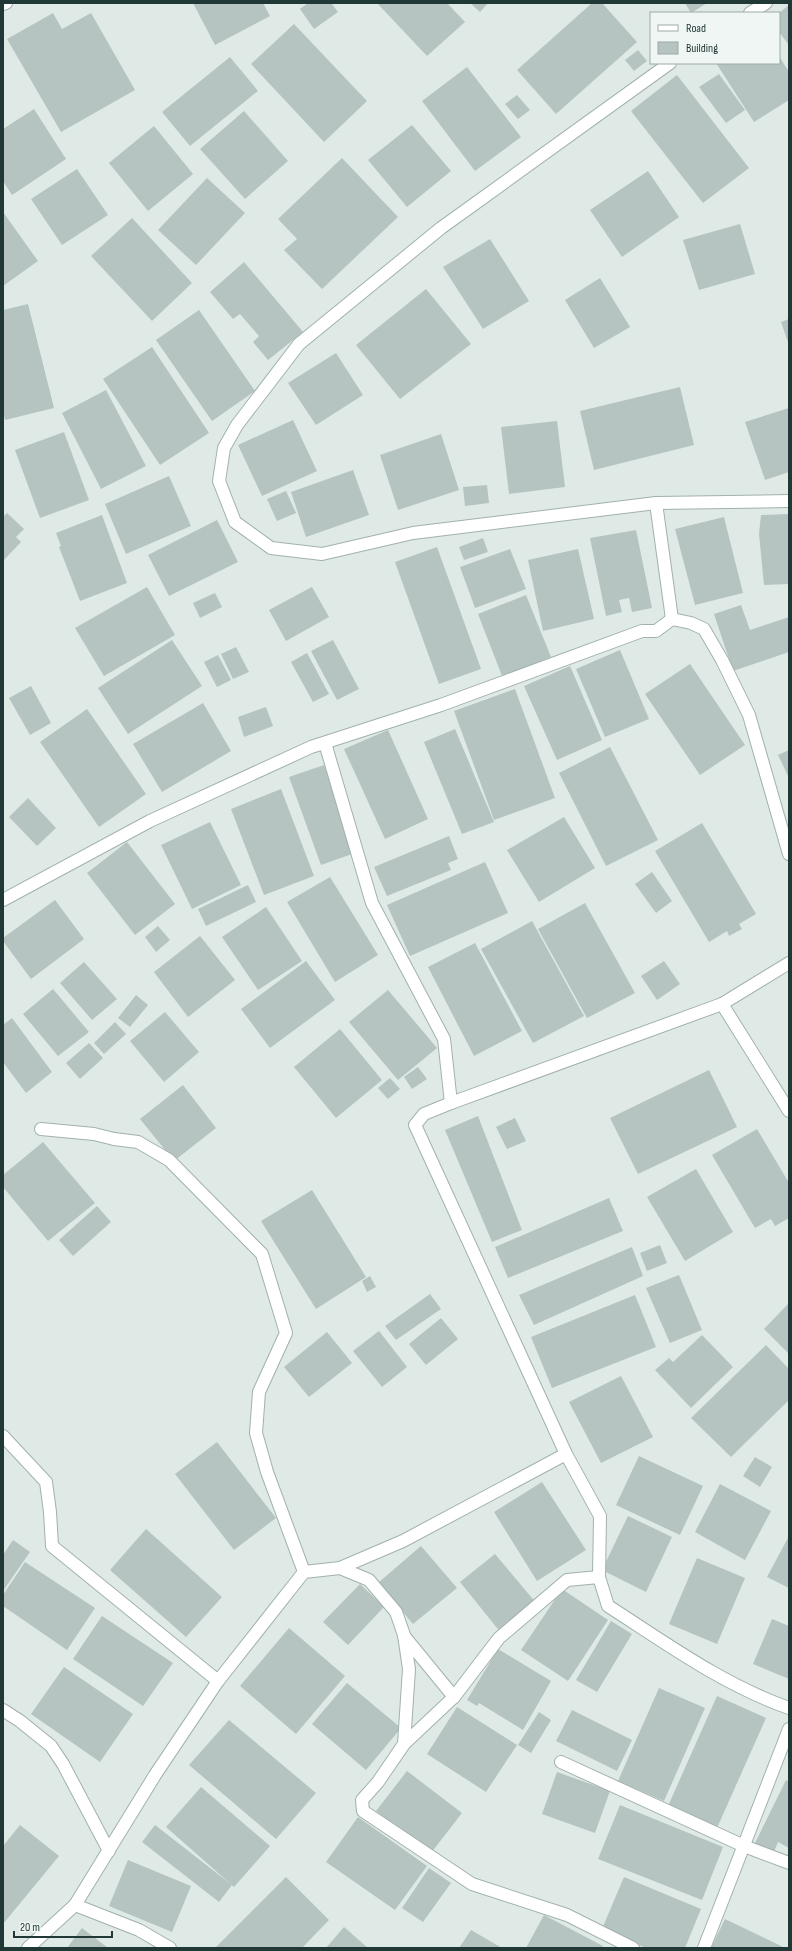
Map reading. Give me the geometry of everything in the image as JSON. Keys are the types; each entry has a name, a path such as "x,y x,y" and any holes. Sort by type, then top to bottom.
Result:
{"street":[{"path":"752,12 766,3"},
{"path":"669,64 441,228 299,344 237,425 224,448 219,481 235,522 271,548 322,554 413,533 656,502 789,501"},
{"path":"656,502 672,619"},
{"path":"3,900 150,822 311,747 441,704 642,631 656,631 672,619 691,623 704,629 722,660 749,715 789,854"},
{"path":"325,743 372,902 444,1039 452,1103"},
{"path":"789,963 722,1004 424,1114 415,1125 566,1454 600,1516 599,1577 608,1606 703,1667 758,1697 789,1708"},
{"path":"722,1004 789,1112"},
{"path":"41,1129 94,1134 114,1139 138,1142 169,1160 262,1254 286,1332 260,1392 256,1433 267,1472 304,1572"},
{"path":"3,1436 46,1482 52,1546 218,1681"},
{"path":"28,1948 75,1904 155,1775 218,1681 304,1572 340,1568 403,1541 566,1454"},
{"path":"340,1568 369,1580 396,1612 404,1635 409,1669 404,1744"},
{"path":"599,1577 567,1580 499,1638 454,1697 404,1744 378,1782 362,1800 363,1811 472,1884 567,1915 633,1948"},
{"path":"404,1635 454,1697"},
{"path":"3,1710 20,1721 51,1746 63,1764 109,1851"},
{"path":"704,1948 789,1729"},
{"path":"561,1762 744,1846 789,1863"},
{"path":"75,1904 139,1930 170,1948"}],"building":[{"path":"193,3 263,3 270,16 215,45"},
{"path":"308,3 331,3 338,12 314,29 300,9"},
{"path":"377,3 447,3 465,22 427,56"},
{"path":"470,3 488,3 480,12"},
{"path":"592,3 602,3 637,42 556,114 517,70"},
{"path":"685,3 707,3 693,12 690,12"},
{"path":"789,5 789,45 780,33 780,12"},
{"path":"53,13 62,29 91,13 135,90 61,132 7,39"},
{"path":"294,24 367,101 324,142 251,64"},
{"path":"638,50 647,61 634,71 625,60"},
{"path":"230,57 258,91 190,146 162,112"},
{"path":"780,58 789,72 789,100 754,122 717,64 780,64"},
{"path":"467,67 521,137 475,171 422,101"},
{"path":"719,74 745,110 726,123 699,87"},
{"path":"677,75 749,168 703,203 631,111"},
{"path":"517,95 530,110 518,119 505,104"},
{"path":"34,109 66,159 12,195 3,181 3,129"},
{"path":"244,111 288,161 245,199 200,149"},
{"path":"412,125 451,171 407,207 368,160"},
{"path":"154,126 193,174 148,211 109,163"},
{"path":"342,158 398,217 322,289 284,250 297,239 278,219"},
{"path":"77,169 108,215 62,245 31,199"},
{"path":"648,171 679,217 622,257 590,210"},
{"path":"207,178 245,213 196,265 158,230"},
{"path":"3,212 38,261 3,286"},
{"path":"132,218 192,283 152,321 91,256"},
{"path":"740,224 755,274 699,290 683,240"},
{"path":"490,239 529,301 483,329 443,267"},
{"path":"244,262 303,332 268,360 253,342 259,336 240,314 233,319 210,292"},
{"path":"600,278 630,327 594,348 565,300"},
{"path":"426,289 471,344 400,399 356,345"},
{"path":"28,304 54,408 5,420 3,410 3,310"},
{"path":"199,310 255,391 212,421 156,340"},
{"path":"789,319 789,345 781,322"},
{"path":"152,347 209,433 160,465 103,379"},
{"path":"336,353 363,395 316,425 288,383"},
{"path":"680,387 694,445 594,470 580,411"},
{"path":"106,390 146,466 101,489 62,413"},
{"path":"789,408 789,472 765,480 745,422"},
{"path":"293,420 317,471 262,496 238,445"},
{"path":"557,421 565,487 509,494 501,427"},
{"path":"64,432 89,500 40,518 15,450"},
{"path":"441,434 459,490 398,510 380,455"},
{"path":"353,470 369,515 306,537 291,492"},
{"path":"169,476 191,526 126,554 105,504"},
{"path":"487,485 489,503 465,506 463,487"},
{"path":"286,491 296,513 277,521 267,499"},
{"path":"7,513 24,529 16,537 21,542 3,561 3,517"},
{"path":"789,514 789,584 764,585 759,534 761,515"},
{"path":"102,515 127,583 80,601 59,547 61,546 56,533"},
{"path":"724,517 743,593 695,605 675,529"},
{"path":"217,520 238,562 169,596 148,555"},
{"path":"636,530 652,608 632,612 629,598 619,600 622,612 606,616 590,538"},
{"path":"483,538 488,552 464,560 459,547"},
{"path":"437,547 481,669 439,684 395,562"},
{"path":"510,549 526,589 475,608 460,567"},
{"path":"578,549 594,619 543,631 528,560"},
{"path":"147,587 175,635 104,676 75,628"},
{"path":"312,587 329,617 286,641 269,610"},
{"path":"215,593 222,607 200,618 193,603"},
{"path":"526,595 551,657 502,676 478,614"},
{"path":"741,605 750,630 789,617 789,652 733,671 714,614"},
{"path":"172,640 202,686 128,734 98,688"},
{"path":"333,640 359,689 337,700 311,651"},
{"path":"236,647 249,672 233,679 221,654"},
{"path":"620,650 649,719 605,737 576,669"},
{"path":"307,653 329,694 313,702 291,662"},
{"path":"218,655 231,680 217,687 204,662"},
{"path":"690,664 745,745 700,775 645,694"},
{"path":"570,666 602,740 557,760 524,686"},
{"path":"31,686 51,723 30,735 9,698"},
{"path":"515,689 555,798 494,820 454,711"},
{"path":"203,703 231,751 162,792 133,744"},
{"path":"266,707 273,726 244,737 238,717"},
{"path":"87,709 146,794 99,827 40,742"},
{"path":"455,729 494,822 462,834 424,742"},
{"path":"388,730 428,819 385,839 344,749"},
{"path":"610,747 658,840 606,866 559,773"},
{"path":"789,750 789,778 778,755"},
{"path":"324,765 355,853 321,865 289,777"},
{"path":"281,789 314,876 264,895 231,809"},
{"path":"28,798 56,828 37,846 9,817"},
{"path":"564,817 595,868 539,902 507,850"},
{"path":"210,822 241,885 192,909 161,845"},
{"path":"702,823 756,914 739,924 742,929 729,936 727,931 709,942 655,851"},
{"path":"449,836 458,859 448,863 451,870 387,896 374,867"},
{"path":"127,842 175,904 135,935 87,873"},
{"path":"485,862 508,913 410,956 387,905"},
{"path":"652,872 672,901 656,913 635,884"},
{"path":"330,877 378,955 335,982 287,902"},
{"path":"248,885 256,902 206,926 198,909"},
{"path":"55,900 84,939 31,979 3,941 3,938"},
{"path":"585,903 635,993 587,1018 538,929"},
{"path":"266,907 302,961 258,990 222,937"},
{"path":"532,921 584,1016 533,1043 481,949"},
{"path":"158,926 170,940 156,952 145,937"},
{"path":"200,936 235,980 188,1017 154,972"},
{"path":"475,943 522,1031 474,1056 428,967"},
{"path":"306,961 335,1000 270,1048 241,1009"},
{"path":"664,961 680,984 657,1000 641,976"},
{"path":"84,962 117,999 92,1020 60,983"},
{"path":"53,989 89,1032 58,1056 23,1014"},
{"path":"388,990 437,1048 398,1080 349,1022"},
{"path":"136,995 148,1005 130,1027 118,1018"},
{"path":"165,1012 199,1052 164,1082 130,1041"},
{"path":"12,1018 52,1072 26,1093 3,1062 3,1025"},
{"path":"115,1022 126,1034 104,1054 94,1043"},
{"path":"340,1029 382,1080 336,1118 294,1067"},
{"path":"89,1043 103,1058 80,1079 66,1063"},
{"path":"418,1067 427,1079 412,1089 404,1077"},
{"path":"709,1070 737,1127 638,1174 610,1118"},
{"path":"390,1078 400,1089 388,1099 378,1088"},
{"path":"183,1085 216,1128 174,1161 140,1119"},
{"path":"478,1116 522,1230 492,1242 445,1130"},
{"path":"515,1118 526,1141 507,1149 496,1127"},
{"path":"757,1129 789,1183 789,1218 775,1226 771,1219 755,1228 712,1155"},
{"path":"43,1142 95,1203 48,1241 3,1187 3,1175"},
{"path":"696,1169 733,1232 685,1261 647,1197"},
{"path":"312,1190 366,1277 316,1309 261,1221"},
{"path":"609,1198 623,1231 508,1278 495,1247"},
{"path":"97,1206 111,1222 73,1256 59,1240"},
{"path":"660,1245 667,1263 647,1271 640,1253"},
{"path":"632,1247 643,1276 534,1325 519,1295"},
{"path":"679,1275 702,1330 670,1343 646,1288"},
{"path":"370,1276 376,1287 367,1292 362,1281"},
{"path":"430,1294 441,1309 396,1340 385,1326"},
{"path":"635,1295 656,1347 552,1388 531,1337"},
{"path":"789,1303 789,1354 764,1329"},
{"path":"441,1318 458,1339 426,1365 409,1344"},
{"path":"379,1331 407,1367 382,1387 353,1351"},
{"path":"327,1332 352,1363 309,1397 284,1367"},
{"path":"702,1335 733,1367 691,1408 655,1370 669,1358 673,1362"},
{"path":"766,1345 789,1369 789,1400 731,1457 691,1418"},
{"path":"621,1376 653,1437 601,1463 569,1402"},
{"path":"217,1442 276,1518 234,1550 175,1474"},
{"path":"639,1456 703,1486 680,1535 616,1505"},
{"path":"755,1457 772,1467 760,1487 743,1476"},
{"path":"542,1482 586,1550 537,1581 494,1512"},
{"path":"720,1484 771,1511 745,1560 695,1532"},
{"path":"628,1516 672,1537 646,1592 602,1570"},
{"path":"146,1529 222,1597 186,1637 110,1570"},
{"path":"789,1536 789,1588 767,1577"},
{"path":"13,1540 30,1552 3,1591 3,1555"},
{"path":"421,1546 457,1588 413,1624 378,1583"},
{"path":"495,1554 537,1604 501,1633 460,1582"},
{"path":"697,1558 745,1578 717,1644 669,1624"},
{"path":"25,1562 95,1608 67,1650 3,1606 3,1595"},
{"path":"360,1584 384,1607 348,1645 323,1622"},
{"path":"562,1589 608,1620 568,1681 521,1650"},
{"path":"102,1616 173,1663 143,1706 73,1659"},
{"path":"772,1619 789,1626 789,1679 753,1664"},
{"path":"611,1621 632,1634 597,1692 576,1680"},
{"path":"289,1628 345,1676 296,1734 240,1686"},
{"path":"498,1649 551,1681 523,1730 479,1703 477,1706 467,1700"},
{"path":"64,1667 133,1714 100,1762 31,1714"},
{"path":"347,1683 401,1728 366,1770 312,1724"},
{"path":"659,1688 705,1708 664,1801 618,1781"},
{"path":"717,1696 766,1718 717,1828 668,1806"},
{"path":"457,1707 517,1745 486,1792 427,1754"},
{"path":"572,1710 632,1740 617,1771 556,1741"},
{"path":"539,1712 551,1720 531,1753 518,1745"},
{"path":"229,1720 316,1793 276,1839 189,1765"},
{"path":"407,1771 462,1813 431,1853 376,1811"},
{"path":"557,1772 610,1791 595,1833 542,1814"},
{"path":"786,1780 789,1782 789,1848 778,1842 774,1852 755,1843"},
{"path":"201,1787 270,1846 234,1887 166,1827"},
{"path":"620,1805 723,1847 702,1900 598,1859"},
{"path":"358,1817 427,1866 395,1910 326,1862"},
{"path":"20,1825 59,1856 3,1924 3,1846"},
{"path":"155,1825 232,1885 219,1902 142,1842"},
{"path":"128,1860 191,1886 172,1932 109,1906"},
{"path":"429,1868 451,1883 423,1922 402,1908"},
{"path":"286,1877 329,1920 302,1948 215,1948"},
{"path":"624,1877 701,1909 685,1948 646,1948 602,1929"},
{"path":"544,1915 603,1946 602,1948 526,1948"},
{"path":"725,1919 777,1944 785,1948 711,1948"},
{"path":"344,1927 368,1948 326,1948"},
{"path":"82,1928 108,1948 67,1948"},
{"path":"471,1930 502,1948 459,1948"}]}
